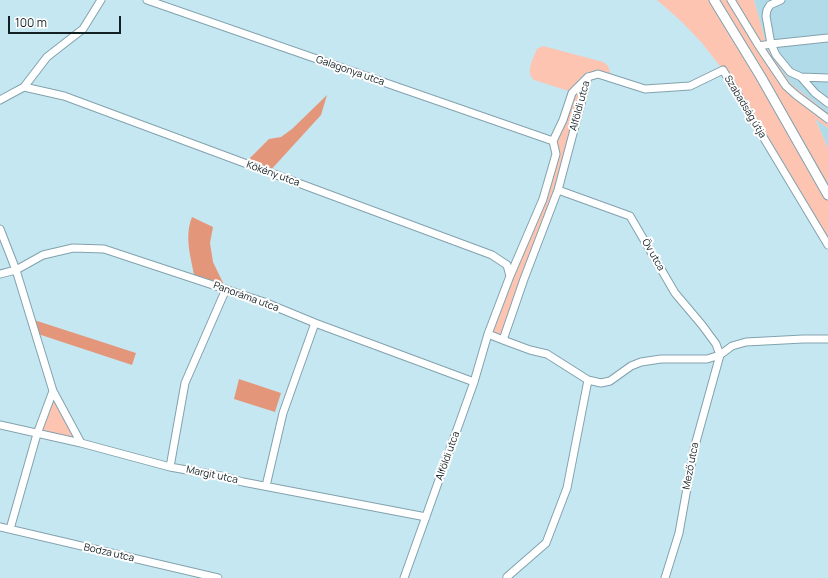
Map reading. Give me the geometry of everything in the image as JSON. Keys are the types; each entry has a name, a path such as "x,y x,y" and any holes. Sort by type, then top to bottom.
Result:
{"main road":[{"path":"714,0 828,195"}],"street":[{"path":"0,100 24,87 47,57 82,29 101,0"},
{"name":"Galagonya utca","path":"147,0 554,141"},
{"path":"731,0 786,86 828,119"},
{"path":"781,0 770,5 766,16 771,44 776,55 790,72 801,77 828,78"},
{"path":"759,46 828,38"},
{"name":"Szabadság útja","path":"588,77 598,74 645,89 690,86 723,70 828,245"},
{"name":"Alföldi utca","path":"404,578 474,382 488,334 510,276 543,199 556,154 554,141 563,120 572,92 588,77"},
{"name":"Alföldi utca","path":"503,340 524,279 558,190 588,77"},
{"path":"801,77 815,93 828,103"},
{"name":"Kökény utca","path":"24,87 64,96 492,256 507,265 510,276"},
{"name":"Öv utca","path":"558,190 630,216 675,293 716,344 720,355"},
{"path":"0,229 16,270 53,391 81,443"},
{"name":"Panoráma utca","path":"0,274 16,270 43,255 73,248 104,248 264,302 315,323 474,382"},
{"path":"170,467 185,383 226,289"},
{"path":"266,486 284,414 315,323"},
{"path":"488,334 530,350 547,354 588,380 601,383 610,381 631,366 641,362 661,359 707,359 720,355 732,346 746,342 828,339"},
{"name":"Mező utca","path":"665,578 679,533 694,449 720,355"},
{"path":"506,578 546,543 567,488 588,380"},
{"path":"10,530 37,434 53,391"},
{"name":"Margit utca","path":"0,425 81,443 170,467 426,518"},
{"name":"Bodza utca","path":"0,527 218,578"}],"shaded area":[{"path":"657,0 754,0 768,50 791,84 828,113 828,128 815,119 828,148 828,245 723,70 702,43 682,22"},
{"path":"754,0 828,0 828,113 791,84 768,50"},
{"path":"543,46 603,62 609,68 610,78 588,77 558,190 503,340 488,334 531,225 556,154 553,141 572,92 534,80 531,77 530,69 532,61 537,49"},
{"path":"327,95 321,115 269,172 245,163 269,139 281,137 292,129"},
{"path":"815,118 828,128 828,148"},
{"path":"192,217 213,227 210,243 213,262 226,289 195,279 188,240"},
{"path":"31,319 136,353 132,365 35,333"},
{"path":"239,379 281,393 275,412 234,399"},
{"path":"53,391 81,443 37,434"}]}
